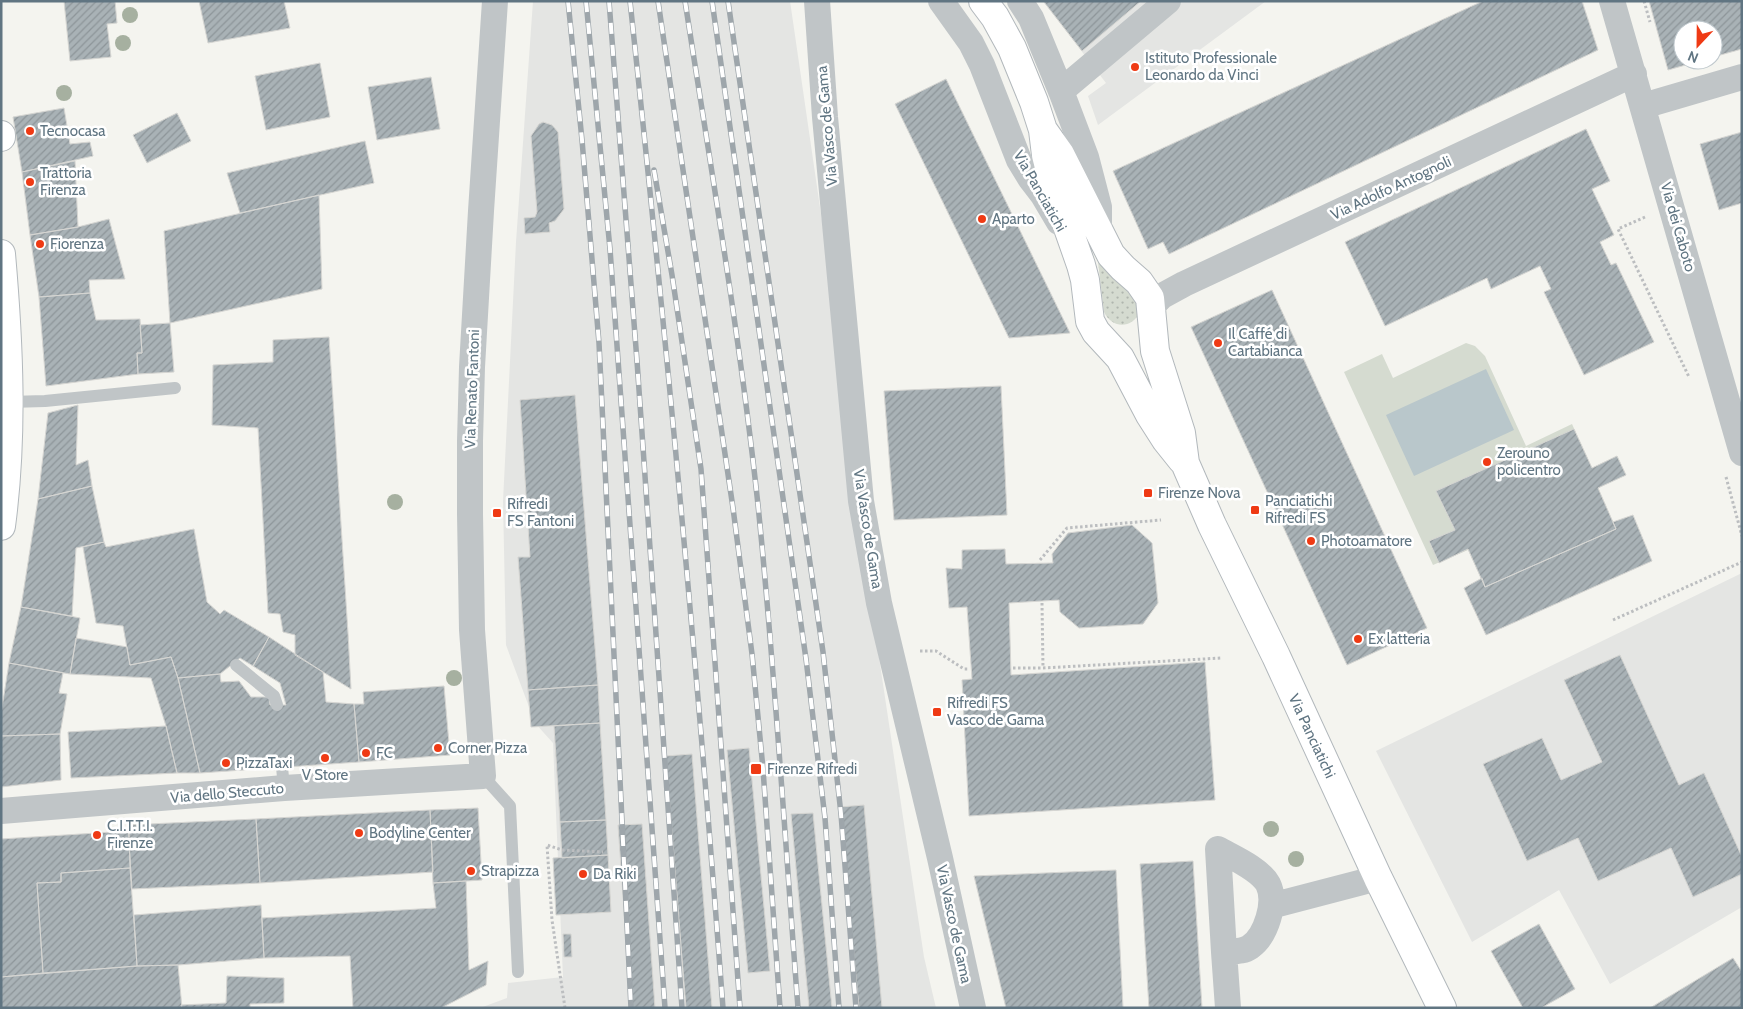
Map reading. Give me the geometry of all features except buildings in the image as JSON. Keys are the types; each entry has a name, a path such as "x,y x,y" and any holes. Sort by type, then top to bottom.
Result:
{"main road":[{"path":"984,1 995,17 1015,55 1028,86 1043,130 1046,155 1055,191 1081,265"},
{"path":"1043,130 1060,154 1100,235"},
{"name":"Via Panciatichi","path":"1100,235 1117,263 1143,286 1150,298 1155,351 1181,433 1185,463 1212,525 1276,656 1378,878 1442,1008"},
{"path":"1,254 9,402 5,432 1,526"},
{"name":"Via Panciatichi","path":"1081,265 1085,280 1088,314 1096,332 1120,358 1150,415 1166,440 1185,463"},
{"path":"1096,332 1107,338 1118,340 1133,336 1149,321 1151,307"}],"street":[{"name":"Via Renato Fantoni","path":"483,776 472,630 470,441 472,367 495,1"},
{"name":"Via Vasco de Gama","path":"817,1 825,117 861,502 879,603 940,858 973,1008"},
{"name":"Via Vasco de Gama","path":"820,41 829,1"},
{"name":"Via Panciatichi","path":"941,1 971,42 982,65 1019,160 1051,206 1081,265"},
{"name":"Via Panciatichi","path":"1020,1 1031,18 1086,157 1099,208 1100,235"},
{"path":"1061,91 1168,1"},
{"name":"Via dei Caboto","path":"1612,1 1742,453"},
{"name":"Via Adolfo Antognoli","path":"1151,307 1162,296 1184,284 1634,74"},
{"path":"1643,106 1742,77"},
{"name":"Via dello Steccuto","path":"1,811 283,778 483,776"},
{"path":"1224,952 1240,951 1257,941 1268,918 1271,895 1268,884 1252,868 1218,849 1224,952 1228,1008"},
{"path":"1270,906 1378,878"}],"lane":[{"path":"9,402 45,401 174,388"},
{"path":"236,665 274,696 277,705"},
{"path":"483,776 510,806 518,972"}],"path":[{"path":"1648,215 1618,229 1691,381"},
{"path":"1725,475 1742,536"},
{"path":"1040,560 1068,528 1161,520"},
{"path":"1613,620 1742,562"},
{"path":"1042,603 1043,668"},
{"path":"918,652 936,651 964,669 969,669"},
{"path":"1013,668 1221,658"},
{"path":"565,1008 552,920 547,845 562,850 603,852"}],"shaded area":[{"path":"533,1 790,1 824,235 863,551 924,957 936,1008 480,1008 507,998 508,983 563,977 553,743 535,723 506,645 503,501 516,242"},
{"name":"Istituto Professionale Leonardo da Vinci","path":"1043,1 1266,1 1098,125 1088,96 1106,83"},
{"path":"1102,260 1136,295 1140,312 1132,322 1122,325 1117,324 1112,322 1104,312 1098,262"},
{"name":"Zerouno policentro","path":"1466,343 1475,346 1485,356 1526,446 1572,424 1592,468 1617,456 1626,475 1598,488 1616,529 1485,587 1468,550 1433,565 1344,372 1382,354 1393,378"},
{"path":"1486,369 1514,430 1414,476 1386,415"},
{"path":"1742,573 1742,907 1610,984 1559,890 1472,942 1376,751"}],"railway":[{"path":"568,1 599,343 631,1008"},
{"path":"586,1 610,249 665,1008"},
{"path":"609,1 637,361 682,1008"},
{"path":"630,1 681,504 723,1008"},
{"path":"658,1 733,508 752,654 763,769 780,1008"},
{"path":"685,1 734,316 751,442 775,693 798,1008"},
{"path":"712,1 806,659 825,818 839,1008"},
{"path":"728,1 823,652 841,814 856,1008"},
{"path":"654,170 701,469 740,1008"}],"place":[{"name":"Istituto Professionale Leonardo da Vinci","path":"1135,67"},
{"name":"Tecnocasa","path":"30,131"},
{"name":"Trattoria Firenza","path":"30,182"},
{"name":"Aparto","path":"982,219"},
{"name":"Fiorenza","path":"40,244"},
{"name":"Il Caffé di Cartabianca","path":"1218,343"},
{"name":"Zerouno policentro","path":"1487,462"},
{"name":"Firenze Nova","path":"1148,493"},
{"name":"Panciatichi Rifredi FS","path":"1255,510"},
{"name":"Rifredi FS Fantoni","path":"497,513"},
{"name":"Photoamatore","path":"1311,541"},
{"name":"Ex latteria","path":"1358,639"},
{"name":"Rifredi FS Vasco de Gama","path":"937,712"},
{"name":"Corner Pizza","path":"438,748"},
{"name":"FC","path":"366,753"},
{"name":"V Store","path":"325,758"},
{"name":"PizzaTaxi","path":"226,763"},
{"name":"Firenze Rifredi","path":"756,769"},
{"name":"Bodyline Center","path":"359,833"},
{"name":"C.I.T.T.I. Firenze","path":"97,835"},
{"name":"Strapizza","path":"471,871"},
{"name":"Da Riki","path":"583,874"}]}
